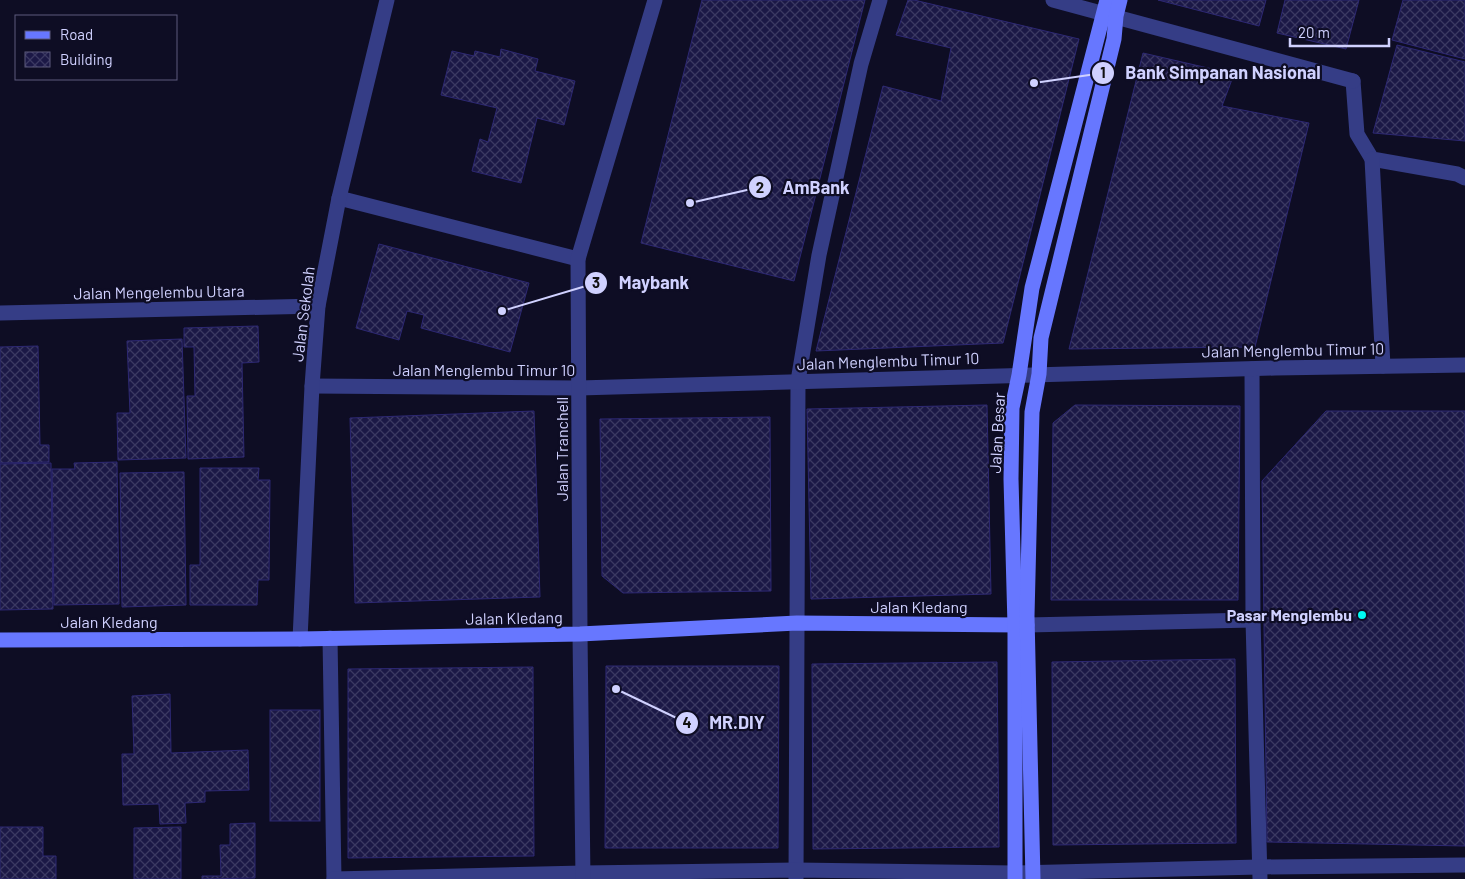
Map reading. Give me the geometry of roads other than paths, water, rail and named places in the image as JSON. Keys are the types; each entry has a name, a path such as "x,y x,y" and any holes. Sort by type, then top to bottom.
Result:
{"main road":[{"name":"Jalan Besar","path":"1021,625 1032,412 1039,374 1041,338 1114,39 1111,10"},
{"name":"Jalan Besar","path":"1024,874 1021,625 1012,479 1012,408 1032,288 1111,10"},
{"name":"Jalan Kledang","path":"0,640 300,639 580,634 797,623 1021,625"}],"street":[{"name":"Jalan Sekolah","path":"300,639 312,386 318,306 339,198 387,0"},
{"name":"Jalan Tranchell","path":"583,876 578,259 655,0"},
{"path":"796,875 798,381 819,255 861,64 880,0"},
{"path":"1053,0 1111,10 1353,81 1357,134 1372,159 1384,366"},
{"path":"1372,159 1457,174 1465,178"},
{"path":"339,198 578,259"},
{"name":"Jalan Mengelembu Utara","path":"0,313 318,306"},
{"name":"Jalan Menglembu Timur 10","path":"312,386 579,388 1039,374 1465,365"},
{"path":"1252,369 1253,620 1260,873"},
{"path":"1021,625 1253,620"},
{"path":"330,638 334,879 1260,873 1465,865"}],"place":[{"name":"Bank Simpanan Nasional","path":"1034,83"},
{"name":"AmBank","path":"690,203"},
{"name":"Maybank","path":"502,311"},
{"name":"Pasar Menglembu","path":"1362,615"},
{"name":"MR.DIY","path":"616,689"}]}
